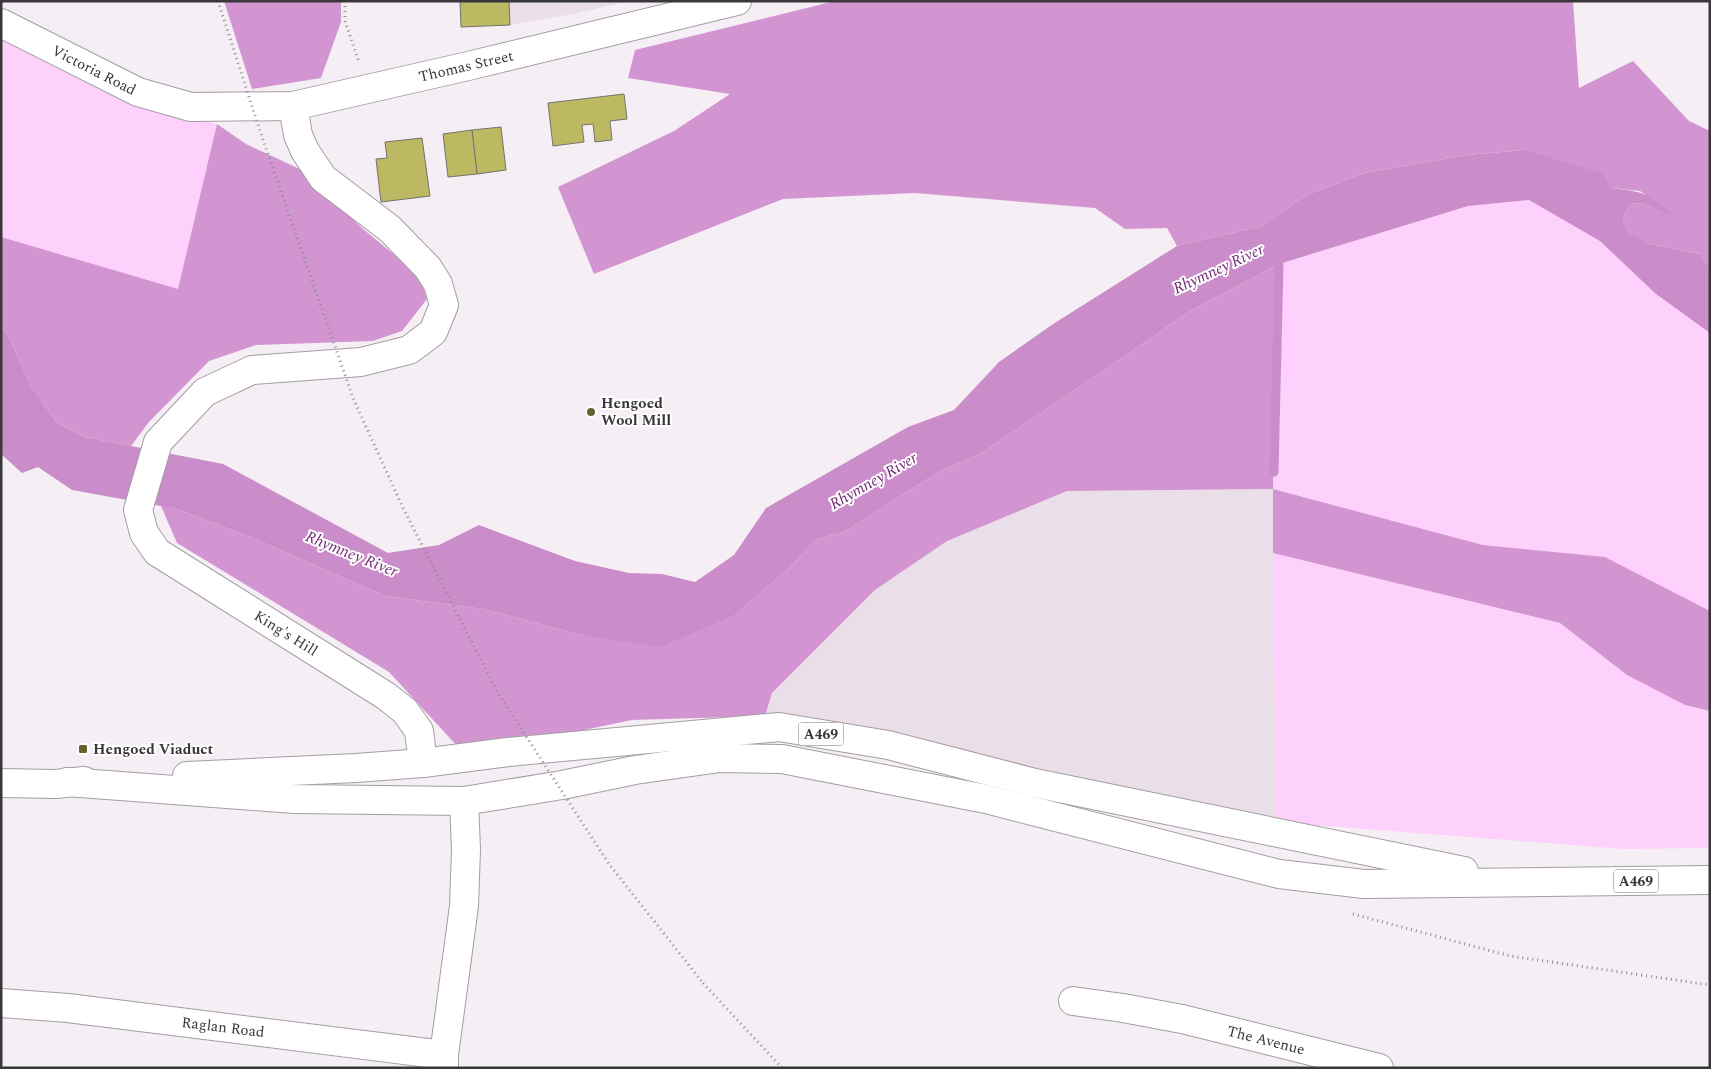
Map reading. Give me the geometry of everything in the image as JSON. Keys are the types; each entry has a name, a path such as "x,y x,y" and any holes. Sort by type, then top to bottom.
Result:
{"main road":[{"name":"Thomas Street","path":"191,107 293,106 738,1"},
{"name":"Victoria Road","path":"1,23 138,92 191,107"},
{"name":"King's Hill","path":"293,106 298,135 305,151 323,178 390,230 428,268 438,284 444,305 433,332 409,350 361,362 252,370 205,392 158,442 138,510 144,533 156,552 386,696 405,711 419,731 423,763"},
{"name":"A469","path":"1,783 56,784 356,768 779,727 888,745 1035,783 1452,870 1562,882"},
{"name":"A469","path":"67,782 294,799 464,800 562,785 635,770 720,758 782,759 986,799 1279,874 1364,884 1710,880"},
{"path":"444,1062 464,906 466,850 464,800"},
{"name":"The Avenue","path":"1073,1002 1182,1018 1379,1068"},
{"name":"Raglan Road","path":"1,1003 68,1008 444,1062"}],"path":[{"path":"218,1 262,137 353,398 403,508 498,692 609,864 703,983 782,1068"},
{"path":"345,1 345,21 368,88"},
{"path":"1347,912 1510,956 1710,985"}],"shaded area":[{"path":"224,1 341,1 341,22 321,78 252,89"},
{"path":"460,1 629,1 573,14 510,25 461,27"},
{"path":"835,1 1573,1 1579,88 1633,61 1689,121 1710,131 1710,268 1700,254 1650,244 1628,234 1623,219 1629,204 1642,203 1673,216 1640,191 1611,188 1524,150 1467,155 1365,173 1306,195 1262,226 1177,246 1167,228 1125,229 1095,208 915,193 783,199 594,274 558,187 674,131 730,94 628,78 635,50"},
{"path":"1,34 143,104 217,124 178,290 1,237"},
{"path":"217,124 246,144 302,170 363,229 419,275 427,299 402,331 373,341 256,345 209,361 149,422 131,446 85,437 56,422 30,384 7,333 1,329 1,237 178,289"},
{"path":"1529,200 1601,241 1656,294 1710,333 1710,611 1605,557 1483,545 1273,489 1279,264 1468,206"},
{"path":"1279,264 1273,489 1067,491 947,541 875,590 772,693 765,716 632,720 555,736 459,748 389,672 177,543 161,506 177,509 255,539 385,596 483,609 585,636 736,614 789,568 817,539 844,532 940,471 982,453 1192,310"},
{"path":"1273,489 1276,822 765,716 772,693 875,590 947,541 1067,491"},
{"path":"1273,489 1483,545 1605,557 1710,611 1710,711 1685,705 1627,675 1560,623 1273,553"},
{"path":"1273,553 1560,623 1627,675 1685,705 1710,711 1710,848 1624,849 1276,822"}],"water":[{"name":"Rhymney River","path":"1524,150 1602,173 1611,188 1646,195 1659,203 1674,217 1642,203 1629,204 1623,219 1628,233 1650,244 1700,254 1710,268 1710,333 1656,294 1600,241 1529,200 1468,206 1279,264 1192,310 982,453 940,471 844,532 817,539 789,568 736,614 661,647 585,636 483,609 385,596 255,539 177,509 72,490 38,467 22,473 1,454 1,329 7,333 30,384 56,422 85,437 223,464 388,553 439,545 479,525 575,561 629,573 662,574 695,582 734,555 766,508 908,427 954,410 999,362 1053,324 1177,246 1262,226 1306,195 1365,173 1467,155"}],"building":[{"path":"460,1 509,1 510,25 461,27"},
{"path":"624,94 627,119 610,121 612,140 595,142 593,124 582,125 584,142 553,146 548,103"},
{"path":"501,127 506,170 477,174 472,130"},
{"path":"472,130 477,174 448,177 443,134"},
{"path":"422,138 430,196 381,202 376,159 387,158 385,142"}],"waterway":[{"path":"1274,472 1279,264"}],"place":[{"name":"Hengoed Wool Mill","path":"591,412"},
{"name":"Hengoed Viaduct","path":"83,749"}]}
